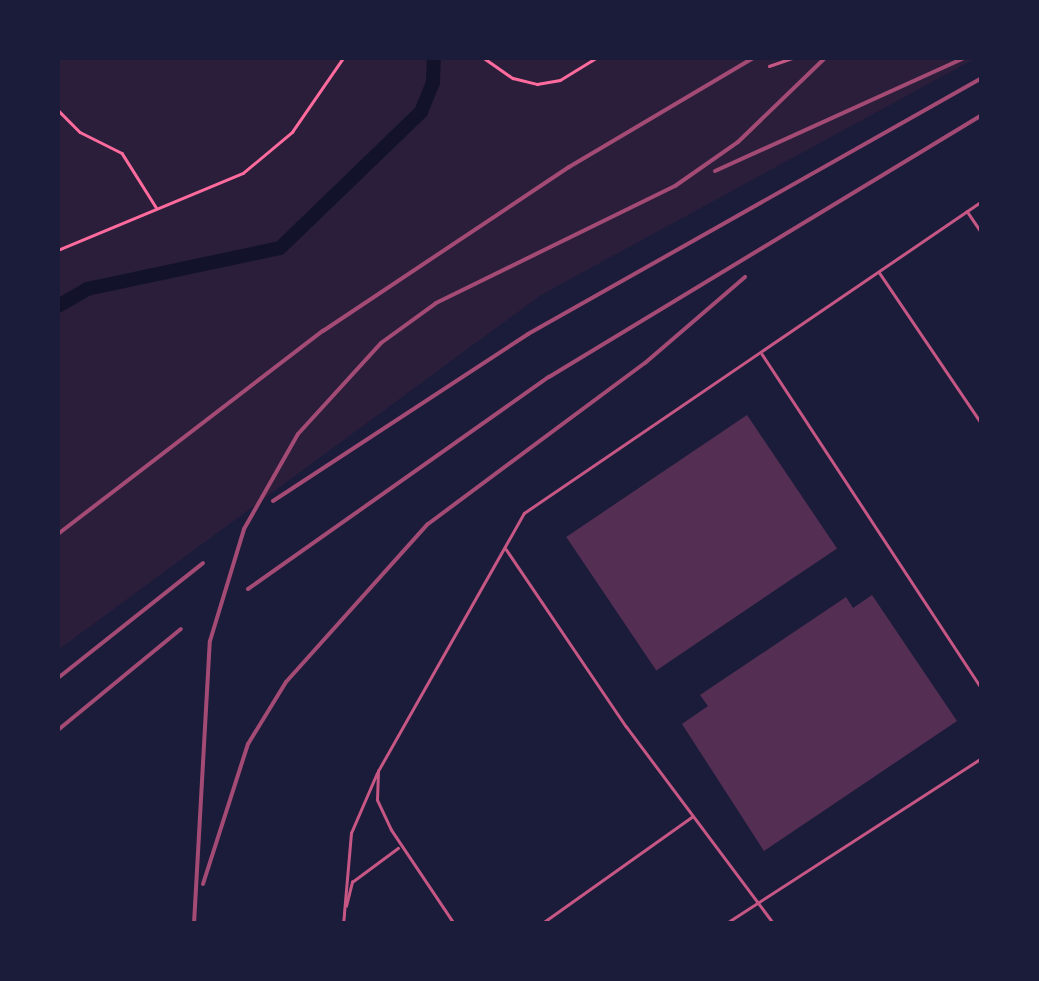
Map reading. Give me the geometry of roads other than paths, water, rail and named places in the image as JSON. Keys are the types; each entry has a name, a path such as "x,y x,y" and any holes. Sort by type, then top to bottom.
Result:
{"lane":[{"path":"769,66 792,58"},
{"path":"343,924 350,832 378,772 524,514 877,269 982,201"},
{"path":"966,210 982,233"},
{"path":"877,269 982,424"},
{"path":"761,353 982,690"},
{"path":"505,547 774,924"},
{"path":"725,924 982,758"},
{"path":"378,772 377,800 399,848 454,924"},
{"path":"541,924 694,815"},
{"path":"344,913 352,882 399,848"}],"waterway":[{"path":"58,306 87,289 280,248 421,112 433,82 434,58"}],"railway":[{"path":"58,534 323,331 569,167 753,58"},
{"path":"194,924 210,641 244,529 298,434 381,343 436,303 675,186 738,142 825,58"},
{"path":"715,171 964,58"},
{"path":"273,501 528,334 982,78"},
{"path":"248,589 549,377 982,115"},
{"path":"203,884 248,744 286,682 428,524 645,363 745,277"},
{"path":"58,678 203,563"},
{"path":"58,730 181,629"}]}
